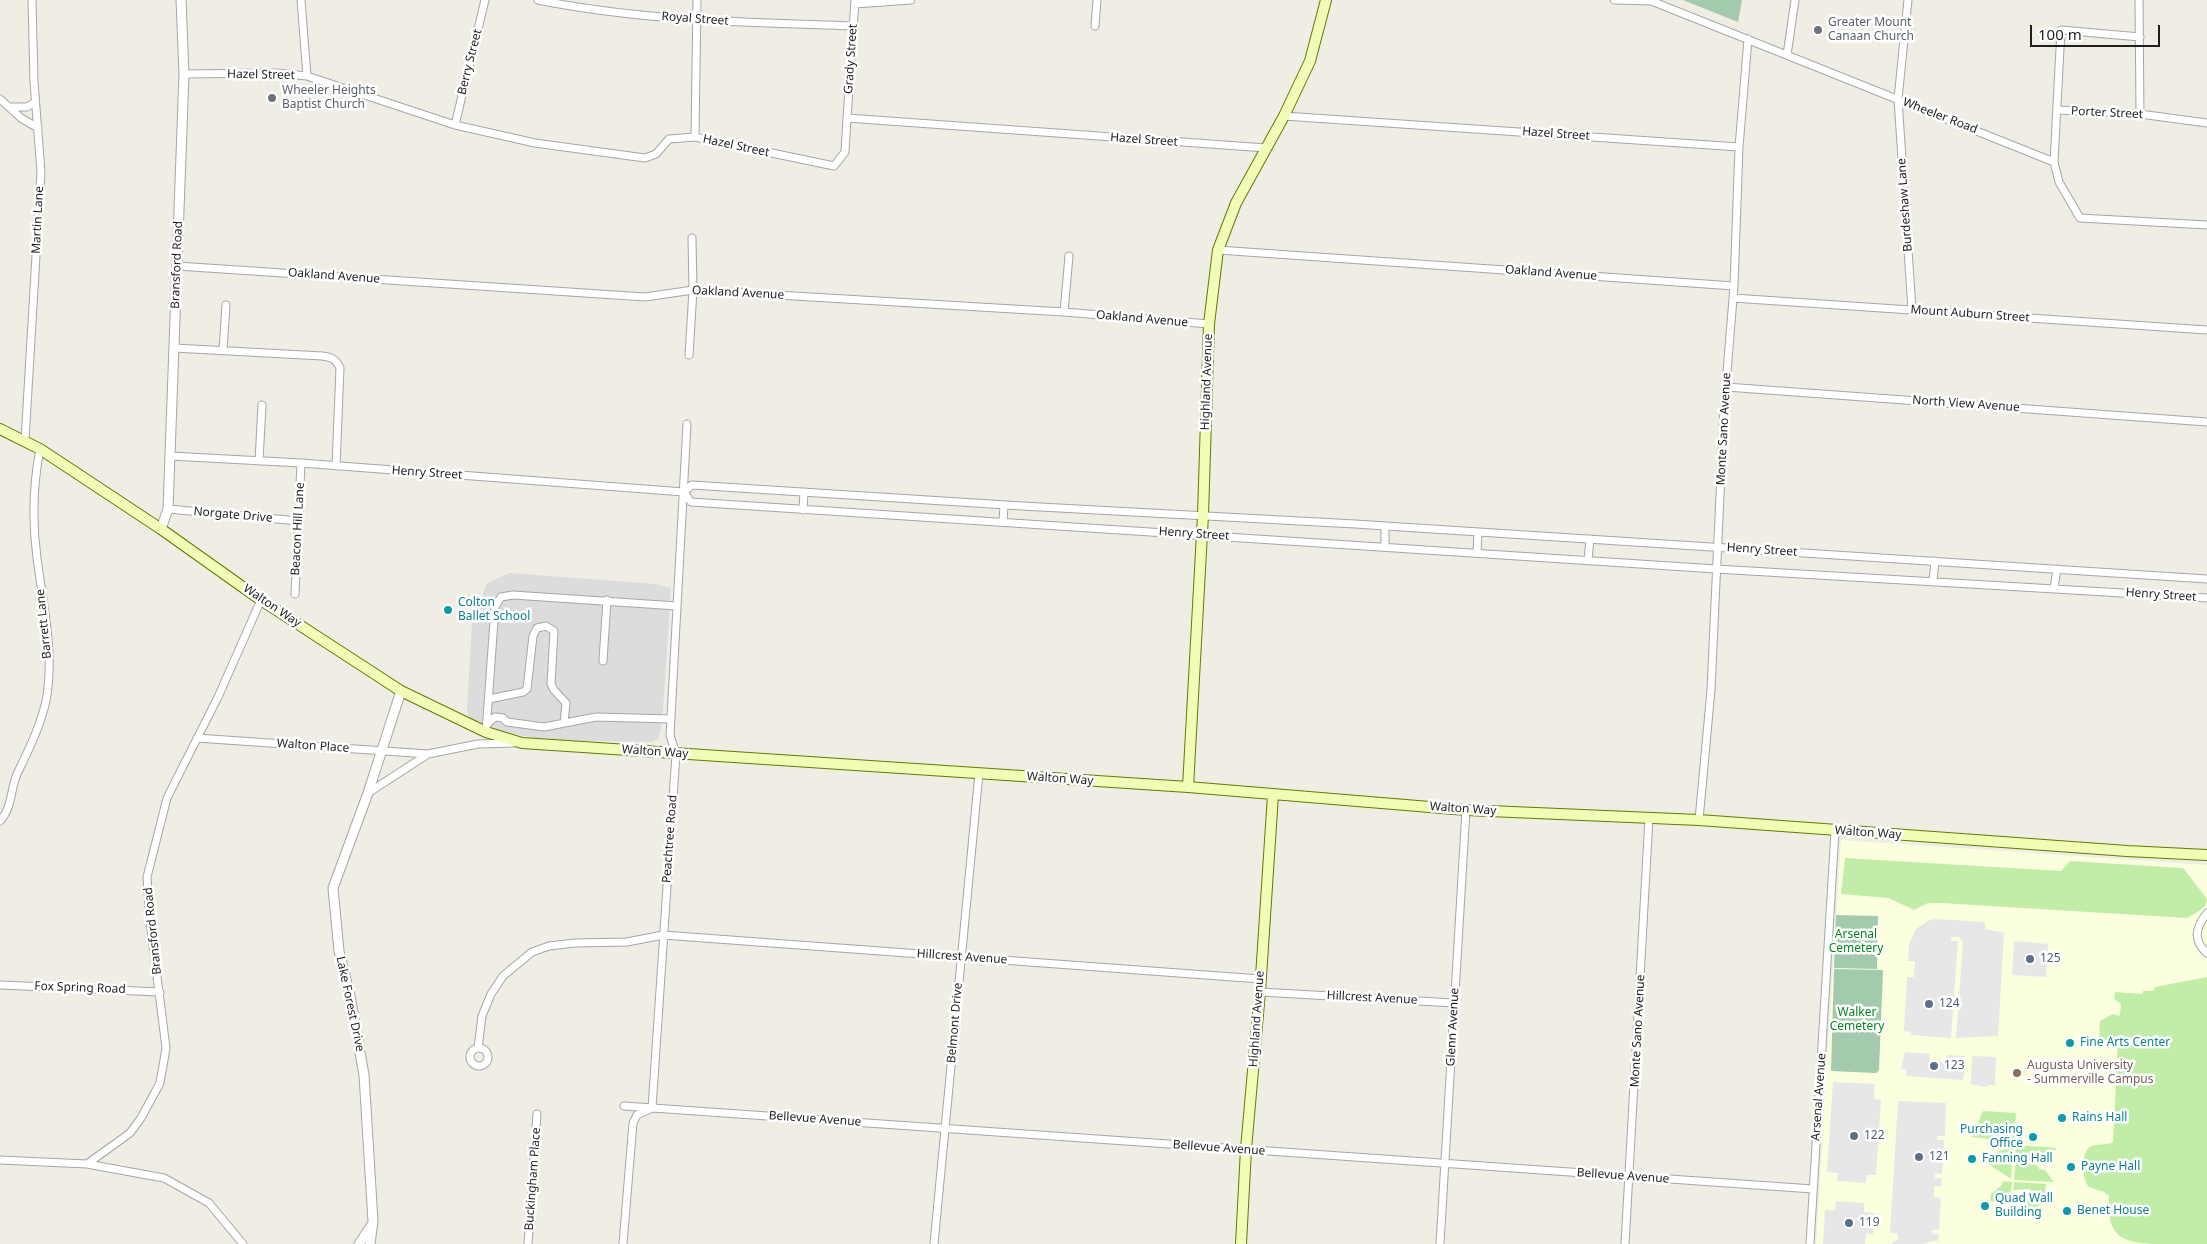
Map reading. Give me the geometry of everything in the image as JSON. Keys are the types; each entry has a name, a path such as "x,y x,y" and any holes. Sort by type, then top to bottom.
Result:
{"main road":[{"name":"Highland Avenue","path":"1188,787 1203,515 1209,324 1218,250 1236,203 1284,116 1310,61 1326,0"},
{"name":"Walton Way","path":"0,429 40,449 161,529 261,600 401,691 522,742 676,754 1188,787 1466,810 1699,820 1835,831 2207,855"},
{"name":"Highland Avenue","path":"1241,1244 1246,1150 1260,992 1273,795"}],"street":[{"name":"Martin Lane","path":"25,440 41,172 32,0"},
{"name":"Bransford Road","path":"161,529 168,510 184,74 181,0"},
{"path":"301,0 307,76"},
{"name":"Berry Street","path":"455,125 485,0"},
{"name":"Royal Street","path":"538,0 585,10 697,20 854,26"},
{"path":"695,137 698,0"},
{"path":"855,2 911,0"},
{"path":"1096,26 1097,0"},
{"path":"1614,0 1651,1"},
{"path":"1787,55 1796,0"},
{"name":"Burdeshaw Lane","path":"1908,0 1898,99 1912,310"},
{"path":"2139,0 2140,114"},
{"name":"Wheeler Road","path":"1651,1 2054,162"},
{"name":"Grady Street","path":"847,118 855,2"},
{"path":"2057,110 2061,30 2140,36"},
{"name":"Monte Sano Avenue","path":"1699,820 1711,690 1726,387 1734,286 1739,147 1748,39"},
{"name":"Hazel Street","path":"184,74 276,72 307,76 455,125 535,143 645,158 656,154 669,139 695,137 834,166 845,152 847,118 1266,148"},
{"path":"0,99 21,118 38,128"},
{"path":"9,107 20,109 36,102"},
{"name":"Porter Street","path":"2054,162 2057,110 2140,114 2207,123"},
{"name":"Hazel Street","path":"1284,116 1739,147"},
{"path":"2054,162 2059,182 2080,218 2207,225"},
{"path":"690,356 693,290 692,238"},
{"name":"Oakland Avenue","path":"1218,250 1734,286"},
{"path":"1064,312 1069,256"},
{"name":"Oakland Avenue","path":"177,266 645,297 693,290 1064,312 1209,324"},
{"name":"Mount Auburn Street","path":"1733,298 2207,330"},
{"path":"223,350 226,305"},
{"path":"174,348 322,356 337,362 340,368 336,466"},
{"name":"North View Avenue","path":"1726,387 2207,422"},
{"path":"259,461 262,405"},
{"name":"Peachtree Road","path":"652,1108 676,754 670,735 687,424"},
{"name":"Barrett Lane","path":"0,821 7,812 17,774 37,732 46,701 49,647 36,556 33,503 40,449"},
{"name":"Henry Street","path":"170,456 336,466 684,492 692,485 1004,505 1385,526 2207,579"},
{"name":"Beacon Hill Lane","path":"295,594 301,464"},
{"name":"Henry Street","path":"684,492 691,502 802,510 2207,598"},
{"path":"802,510 804,492"},
{"path":"1003,522 1004,505"},
{"name":"Norgate Drive","path":"168,510 299,521"},
{"path":"1385,526 1385,546"},
{"path":"1477,552 1478,532"},
{"path":"1588,560 1590,539"},
{"path":"1933,581 1935,561"},
{"path":"2054,588 2057,569"},
{"path":"487,727 495,607 501,597 513,595 677,606"},
{"name":"Bransford Road","path":"87,1164 130,1133 141,1118 160,1083 166,1048 150,921 147,877 167,798 261,600"},
{"path":"603,661 607,600"},
{"path":"489,699 523,692 527,689 533,636 537,628 546,626 554,631 552,684 554,690 566,703 564,723"},
{"name":"Lake Forest Drive","path":"370,1244 373,1221 364,1075 350,996 339,951 333,888 368,793 401,691"},
{"path":"487,727 495,717 503,718 507,722 544,727 596,717 671,719"},
{"name":"Walton Place","path":"197,738 428,754"},
{"path":"368,793 428,754 478,744 522,742"},
{"name":"Belmont Drive","path":"934,1244 979,773"},
{"name":"Glenn Avenue","path":"1440,1244 1466,810"},
{"name":"Monte Sano Avenue","path":"1625,1244 1650,818"},
{"name":"Arsenal Avenue","path":"1810,1244 1835,831"},
{"path":"2207,913 2197,926 2197,939 2207,953"},
{"name":"Hillcrest Avenue","path":"478,1048 482,1016 491,994 503,976 532,952 549,946 575,943 627,942 664,934 1260,979"},
{"name":"Fox Spring Road","path":"0,985 160,992"},
{"name":"Hillcrest Avenue","path":"1260,992 1454,1003"},
{"name":"Bellevue Avenue","path":"624,1106 1813,1189"},
{"path":"623,1244 634,1123 637,1115 652,1108"},
{"name":"Buckingham Place","path":"528,1244 537,1114"},
{"path":"0,1160 87,1164 164,1178 209,1203 243,1244"},
{"path":"359,1244 373,1221"}],"shaded area":[{"path":"510,573 655,584 671,588 663,711 658,739 652,742 533,738 497,730 469,718 467,710 472,623 487,583"},
{"name":"Augusta University - Summerville Campus","path":"1841,840 2207,865 2207,1244 1816,1244"},
{"name":"124","path":"1929,920 1985,922 1985,929 2004,933 1998,1036 1956,1038 1963,942 1960,937 1951,937 1951,941 1958,941 1951,1038 1911,1035 1911,1032 1904,1031 1907,977 1914,977 1915,961 1908,961 1909,944 1916,929"},
{"name":"125","path":"2014,941 2048,944 2046,977 2012,975"},
{"name":"123","path":"1905,1052 1930,1054 1930,1061 1946,1062 1947,1055 1964,1056 1964,1063 1966,1063 1963,1080 1906,1076 1906,1069 1901,1069"},
{"name":"123","path":"1972,1056 1996,1057 1995,1085 1988,1085 1987,1087 1971,1084"},
{"name":"122","path":"1833,1082 1875,1084 1874,1099 1881,1100 1876,1175 1866,1175 1866,1183 1837,1181 1838,1173 1827,1172"},
{"name":"121","path":"1898,1101 1946,1103 1945,1136 1937,1136 1937,1140 1944,1140 1942,1174 1935,1173 1935,1178 1942,1178 1941,1186 1934,1186 1934,1197 1941,1198 1939,1230 1932,1230 1933,1234 1939,1234 1938,1241 1924,1244 1893,1244 1892,1242 1898,1239 1897,1233 1890,1233"},
{"name":"119","path":"1836,1201 1864,1203 1864,1212 1874,1213 1873,1234 1866,1233 1865,1244 1823,1244 1825,1210 1835,1210"}],"green space":[{"path":"1683,0 1742,0 1738,22"},
{"path":"1845,858 2061,871 2070,861 2183,868 2207,899 2203,908 2187,918 1941,903 1928,903 1914,910 1889,898 1841,894"},
{"name":"Arsenal Cemetery","path":"1836,915 1878,916 1877,969 1834,968"},
{"name":"Walker Cemetery","path":"1834,969 1883,970 1879,1070 1876,1073 1831,1071"},
{"path":"2207,977 2207,1244 2147,1244 2126,1240 2119,1235 2110,1221 2109,1196 2104,1192 2089,1187 2085,1179 2083,1167 2085,1155 2090,1147 2113,1142 2118,1041 2099,1039 2100,1021 2113,1014 2120,1016 2121,1004 2114,999 2115,992 2142,994 2143,991 2153,991 2155,987"},
{"path":"1983,1111 2016,1113 2014,1142 1972,1137"},
{"path":"2014,1145 2013,1157 2009,1161 2012,1166 2011,1179 1987,1163 1987,1156"},
{"path":"2016,1145 2057,1148 2045,1159 2040,1159 2037,1163 2019,1161 2015,1158"},
{"path":"2019,1163 2037,1165 2039,1169 2045,1170 2054,1182 2014,1180 2015,1166"},
{"path":"2003,1181 2012,1182 2010,1203 1990,1201 1991,1194 2002,1185"},
{"path":"2014,1182 2046,1184 2045,1197 2037,1209 2028,1209 2024,1212 2025,1202 2030,1201 2033,1194 2030,1189 2013,1190"}],"place":[{"name":"Greater Mount Canaan Church","path":"1818,30"},
{"name":"Wheeler Heights Baptist Church","path":"272,98"},
{"name":"Colton Ballet School","path":"448,610"},
{"name":"125","path":"2030,959"},
{"name":"124","path":"1929,1004"},
{"name":"Fine Arts Center","path":"2070,1043"},
{"name":"123","path":"1934,1066"},
{"name":"Augusta University - Summerville Campus","path":"2017,1073"},
{"name":"Rains Hall","path":"2062,1118"},
{"name":"122","path":"1854,1136"},
{"name":"Purchasing Office","path":"2033,1137"},
{"name":"121","path":"1919,1157"},
{"name":"Fanning Hall","path":"1972,1159"},
{"name":"Payne Hall","path":"2071,1167"},
{"name":"Quad Wall Building","path":"1985,1206"},
{"name":"Benet House","path":"2067,1211"},
{"name":"119","path":"1849,1223"}]}
